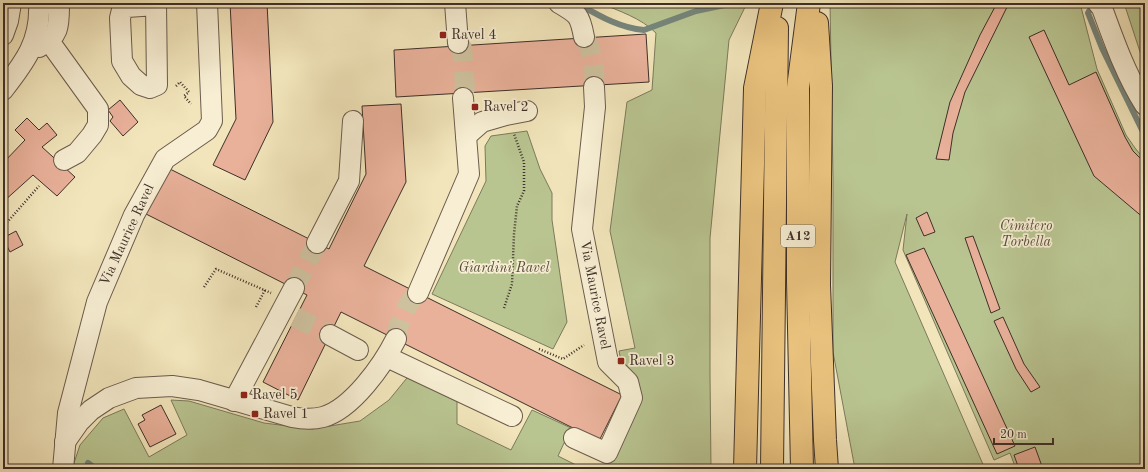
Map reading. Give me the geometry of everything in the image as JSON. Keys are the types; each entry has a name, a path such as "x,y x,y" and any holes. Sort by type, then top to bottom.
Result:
{"highway":[{"path":"745,469 755,88 772,3"},
{"name":"A12","path":"772,469 778,3"},
{"name":"A12","path":"802,469 798,281 798,88 809,3"},
{"name":"A12","path":"816,3 821,86 819,285 824,440 827,469"}],"street":[{"path":"3,35 8,21 11,3"},
{"path":"3,90 24,64 30,52 35,39 39,3"},
{"path":"30,52 49,41 57,30 59,21 59,3"},
{"path":"207,3 212,122"},
{"path":"455,3 458,43"},
{"path":"559,3 576,13 582,24 584,37"},
{"path":"156,4 157,86 150,88 141,85 131,76 122,61 120,18 122,10 127,7 156,4"},
{"path":"1100,5 1116,48 1136,91 1145,105"},
{"path":"49,41 98,109 98,125 92,135 77,153 64,160"},
{"name":"Via Maurice Ravel","path":"574,438 607,453 632,398 628,382 608,362 582,229 595,107 594,87"},
{"path":"418,293 469,174 463,98"},
{"path":"466,136 482,122 527,111"},
{"path":"317,242 349,181 353,121"},
{"name":"Via Maurice Ravel","path":"64,469 68,413 96,302 134,215 165,159 207,130 212,122"},
{"path":"234,401 290,303"},
{"path":"330,335 358,350"},
{"name":"Via Maurice Ravel","path":"51,469 65,441 79,422 91,410 109,398 136,388 172,386 199,390 292,418 307,419 323,417 338,409 359,392 387,356 396,339"},
{"path":"387,356 512,416"}],"path":[{"path":"156,67 175,86 180,82 189,92 184,96 194,107 197,104 212,122"},
{"path":"504,308 512,284 514,234 517,206 524,191 524,162 517,139 506,115"},
{"path":"3,227 39,186"},
{"path":"204,288 216,269 265,290 290,303"},
{"path":"256,307 265,290"},
{"path":"539,350 562,359 603,332"}],"green space":[{"path":"600,3 747,3 729,40 710,238 711,469 606,469 638,392 634,379 621,361 619,351 635,348 610,231 627,102 652,90 656,33 637,19"},
{"name":"Cimitero Torbella","path":"830,3 1080,3 1097,69 1126,135 1145,160 1145,469 1016,469 1010,453 994,460 903,250 907,214 895,262 985,469 855,469 833,352 833,177"},
{"path":"1124,3 1145,3 1145,67"},
{"name":"Giardini Ravel","path":"527,131 540,169 552,193 552,220 567,322 553,349 432,294 486,181 485,146 491,136"},
{"path":"411,373 457,394 457,424 511,450 532,410 571,428 558,456 584,469 72,469 80,445 103,418 124,409 149,457 187,435 171,400 189,401 264,423 312,429 360,421 389,400"}],"building":[{"path":"230,3 267,3 273,122 245,180 213,165 236,119"},
{"path":"997,3 1009,3 965,92 953,133 949,160 936,159 950,102 980,35"},
{"path":"1044,30 1069,85 1096,72 1125,137 1133,151 1145,163 1145,219 1094,176 1029,37"},
{"path":"646,34 649,82 396,97 394,50"},
{"path":"120,100 138,122 123,136 110,121 113,117 108,110"},
{"path":"401,104 406,182 364,266 622,395 599,441 341,312 298,400 263,382 307,295 146,214 168,168 329,249 366,174 362,106"},
{"path":"27,118 39,130 47,123 57,135 42,147 75,177 57,196 33,175 3,202 3,163 25,140 15,130"},
{"path":"927,212 935,232 924,236 916,218"},
{"path":"16,231 23,245 10,252 3,238"},
{"path":"973,236 1000,309 991,313 965,238"},
{"path":"924,248 1015,446 997,454 906,255"},
{"path":"1003,317 1024,364 1040,387 1031,392 1016,369 994,321"},
{"path":"161,405 176,434 150,447 138,424 145,420 142,415"},
{"path":"1035,447 1043,469 1019,469 1014,455"}],"waterway":[{"path":"577,3 617,24 644,30 696,11 734,3"},
{"path":"1094,3 1088,13 1102,48 1145,136"},
{"path":"88,463 96,469"}],"tunnel":[{"path":"584,37 587,41 593,61 594,87"},
{"path":"458,43 462,48 465,86 463,98"},
{"path":"294,288 317,243"},
{"path":"396,339 398,327 403,314 410,302 418,293"},
{"path":"295,317 330,335"}],"place":[{"name":"Ravel 4","path":"443,35"},
{"name":"Ravel 2","path":"475,107"},
{"name":"Ravel 3","path":"621,361"},
{"name":"Ravel 5","path":"244,395"},
{"name":"Ravel 1","path":"255,414"}]}
